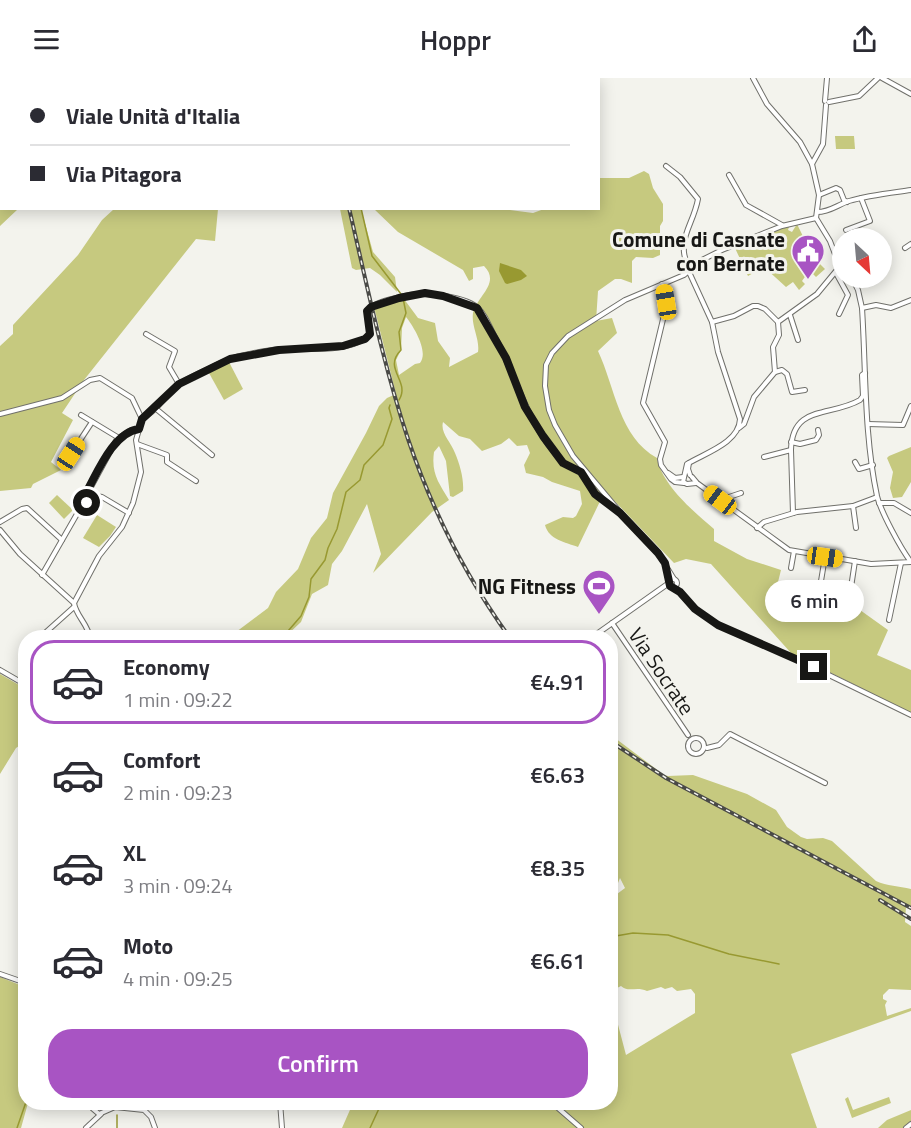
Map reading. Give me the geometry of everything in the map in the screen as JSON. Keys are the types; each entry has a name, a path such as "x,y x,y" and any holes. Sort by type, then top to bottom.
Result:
{"street":[{"path":"753,78 767,104 802,145 812,164 819,195 816,218 832,248"},
{"path":"812,164 823,144 827,78"},
{"path":"827,103 863,94 880,78 911,94"},
{"path":"666,166 680,177 698,199 683,242 685,256 712,322 718,352 739,415 739,428"},
{"path":"729,175 746,205 782,226"},
{"path":"819,195 836,188 840,190 847,202"},
{"path":"817,212 861,198 911,190"},
{"path":"851,228 870,221 861,198"},
{"path":"620,513 593,490 555,425 549,410 544,379 549,358 568,336 610,309 635,295 690,271 711,255 782,226 816,218"},
{"path":"905,248 911,244"},
{"path":"778,322 817,294 832,277"},
{"path":"662,284 666,306 643,403 665,442 660,462 665,471 673,481 697,483"},
{"path":"839,314 848,295 844,288"},
{"path":"690,463 688,469 697,483 758,528 794,551 871,564 911,562 877,496 868,424 862,308 857,288"},
{"path":"48,630 74,605 99,556 117,536 129,513 141,472 137,444 142,419 179,384 239,356 279,350 343,346 365,339 370,334 367,311 375,305 425,293 472,304 481,312 506,358 525,407 543,436 563,463 581,472"},
{"path":"862,308 876,305 891,308 911,300"},
{"path":"712,322 734,316 753,306 765,309 778,322 779,335 773,347 775,372"},
{"path":"790,315 798,340"},
{"path":"146,334 175,351 169,367 179,384"},
{"path":"684,483 685,467 732,438 744,424 754,397 775,372 782,370 787,374 792,392 806,390"},
{"path":"793,513 791,442 797,428 806,417 860,400 863,396 862,375 866,373"},
{"path":"0,414 62,398 90,380 104,378 132,398 142,419"},
{"path":"868,424 903,425 911,406"},
{"path":"155,408 212,455"},
{"path":"81,415 119,438"},
{"path":"71,454 92,422"},
{"path":"42,575 89,499 119,438 131,430 139,429"},
{"path":"791,442 800,444 816,440 819,435 818,430"},
{"path":"137,444 167,455 167,462 196,481"},
{"path":"764,457 791,450"},
{"path":"577,462 658,553 665,563 672,584 695,609 718,625 794,658 911,715"},
{"path":"855,462 859,470 873,465"},
{"path":"665,471 675,478 691,476"},
{"path":"691,476 691,483"},
{"path":"593,490 598,487"},
{"path":"598,496 602,492"},
{"path":"720,500 741,493"},
{"path":"758,528 764,522 793,513 853,506 877,496"},
{"path":"89,499 106,500 129,513"},
{"path":"879,503 894,503 909,512 910,505"},
{"path":"853,506 856,528"},
{"path":"0,522 22,508 27,508 62,540"},
{"path":"0,530 20,554 74,605 88,630"},
{"path":"791,568 794,551"},
{"path":"820,587 825,557"},
{"path":"850,594 855,561"},
{"path":"889,620 900,563"},
{"name":"Via Socrate","path":"602,630 672,584"},
{"name":"Via Socrate","path":"612,623 617,630"},
{"name":"Via Socrate","path":"618,632 688,735"},
{"path":"0,670 18,680"},
{"path":"688,735 691,752 697,754 719,745 730,734 825,783"},
{"path":"688,735 699,739 708,748"},
{"path":"689,742 694,739"},
{"path":"702,751 703,743"},
{"path":"0,974 18,981"},
{"path":"86,1127 90,1110"},
{"path":"95,1110 96,1113 102,1114"},
{"path":"86,1127 105,1110"},
{"path":"144,1110 151,1117 155,1128"},
{"path":"281,1110 282,1126 289,1128"},
{"path":"560,1110 581,1128"},
{"path":"906,1128 911,1124"}],"green space":[{"path":"835,136 854,136 855,149 836,149"},
{"path":"644,171 649,174 653,188 663,204 660,255 653,258 636,257 632,261 632,283 615,279 598,291 596,321 612,318 617,333 598,351 626,424 644,449 657,458 672,488 714,529 714,541 747,559 781,570 777,586 787,597 811,613 818,600 856,615 860,610 888,630 877,655 911,670 911,713 791,653 711,564 686,559 674,563 605,491 578,547 554,537 545,525 563,517 576,516 582,504 580,491 526,473 524,465 530,453 527,445 517,446 509,438 501,444 482,451 470,439 459,436 443,422 444,434 460,467 463,491 453,497 450,496 446,461 439,446 434,452 434,466 437,478 449,500 432,512 373,573 381,554 367,504 342,551 332,564 328,585 312,594 301,622 292,630 239,630 268,608 276,592 298,569 311,538 327,518 333,493 379,406 387,398 396,394 374,307 404,299 418,318 435,323 438,341 450,358 449,367 478,352 473,313 489,284 489,272 484,266 473,268 473,279 469,281 463,270 398,232 375,210 510,210 533,213 541,210 600,210 600,178 629,178","holes":["406,317 416,333 423,353 420,363 399,375 396,360 401,350 402,328"]},
{"path":"0,210 17,210 0,226"},
{"path":"113,210 218,210 215,241 196,239 84,380 62,413 73,420 51,462 61,470 33,484 31,488 0,491 0,346 13,334 13,325 78,255 102,220"},
{"path":"340,210 361,210 373,252 395,277 397,292 370,268 356,270 352,268"},
{"path":"797,224 813,257 825,269 816,277 812,273 807,274 802,281 805,284 799,290 793,282 786,287 764,267 748,276 735,248 782,228 789,227 788,230 792,232"},
{"path":"229,362 243,389 224,400 209,373"},
{"path":"911,447 911,482 902,497 893,498 890,488 893,472 887,458"},
{"path":"57,495 73,510 64,519 49,503"},
{"path":"97,515 116,527 99,547 83,538"},
{"path":"0,674 18,684 18,747 0,774"},
{"path":"618,740 664,775 693,775 747,794 776,810 787,827 801,837 823,838 832,841 876,881 911,889 911,907 906,907 905,922 911,926 911,990 889,989 883,995 883,999 887,1001 885,1005 887,1016 911,1008 911,1011 791,1054 817,1128 342,1128 350,1110 618,1110 618,1025 626,1055 695,1013 695,994 691,989 677,991 672,987 665,989 661,987 647,991 627,989 621,986 618,988 618,893 625,888 620,878 618,883"},
{"path":"0,977 18,984 18,1110 26,1110 21,1128 0,1128"},
{"path":"848,1097 853,1110 889,1097 891,1103 852,1118 845,1099"},
{"path":"911,1110 911,1122 903,1128 878,1128 887,1120"}],"shaded area":[{"path":"500,263 521,270 527,276 507,284 499,271"}],"waterway":[{"path":"361,210 372,256 401,294"},
{"path":"399,400 402,387 394,363 401,350 399,332 406,313 403,298"},
{"path":"289,630 301,616 309,597 311,579 325,560 337,529 346,492 360,480 364,465 383,445 392,419 390,405"},
{"path":"618,936 633,933 668,935 729,954 779,964"},
{"path":"17,1128 23,1110"},
{"path":"370,1128 378,1110"},
{"path":"117,1115 117,1128"}],"railway":[{"path":"349,210 383,353 417,465 439,517 465,567 504,630"},
{"path":"618,746 666,778 911,908"},
{"path":"880,900 911,919"}],"place":[{"name":"Comune di Casnate con Bernate","path":"808,280"},
{"name":"NG Fitness","path":"599,615"}],"route":[{"path":"87,503 85,500 87,491 117,440 131,430 139,429 142,419 179,384 239,356 279,350 319,349 355,343 370,334 367,311 371,307 416,294 443,296 472,304 481,312 506,358 525,407 543,436 563,463 581,472 595,494 620,513 658,553 665,563 670,586 680,592 695,609 718,625 814,667"}]}
